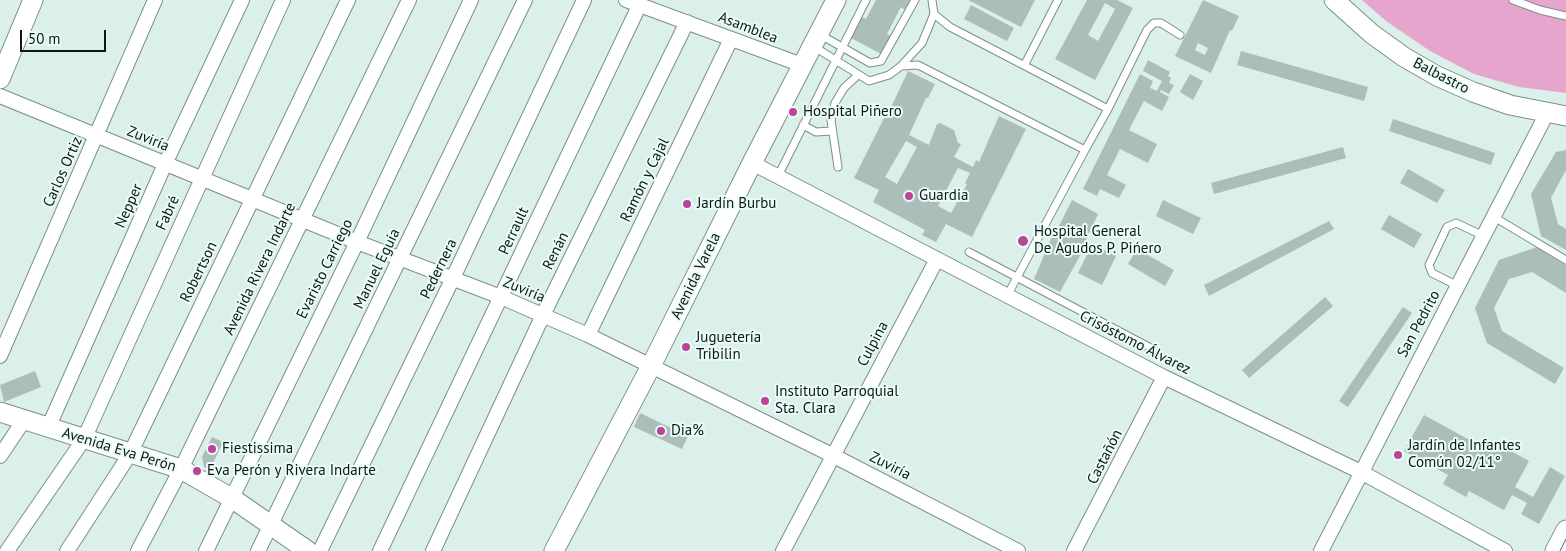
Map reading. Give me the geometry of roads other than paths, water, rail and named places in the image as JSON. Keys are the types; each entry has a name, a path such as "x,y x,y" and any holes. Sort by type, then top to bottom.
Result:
{"main road":[{"path":"0,79 33,0"},
{"name":"Avenida Varela","path":"554,551 652,364 836,0"},
{"name":"Balbastro","path":"1334,0 1372,34 1404,57 1437,76 1491,98 1547,114 1566,116"},
{"name":"Avenida Eva Perón","path":"0,412 181,469 233,499 308,551"},
{"path":"1555,551 1566,530"}],"street":[{"name":"Carlos Ortiz","path":"0,356 97,136 154,0"},
{"name":"Nepper","path":"48,428 165,164 242,0"},
{"name":"Fabré","path":"7,551 84,439 283,0"},
{"name":"Robertson","path":"67,551 130,454 348,0"},
{"name":"Avenida Rivera Indarte","path":"138,551 181,469 408,0"},
{"name":"Evaristo Carriego","path":"206,551 233,499 471,0"},
{"name":"Manuel Eguía","path":"258,551 525,0"},
{"name":"Pedernera","path":"320,551 452,280 584,0"},
{"name":"Asamblea","path":"626,0 802,65"},
{"name":"Perrault","path":"380,551 639,6"},
{"name":"Renán","path":"434,551 543,315 687,22"},
{"name":"Ramón y Cajal","path":"588,335 731,39"},
{"name":"Zuviría","path":"0,96 400,260 501,297 588,335 652,364 832,454 1018,551"},
{"name":"San Pedrito","path":"1321,551 1547,114"},
{"name":"Crisóstomo Álvarez","path":"752,163 1164,377 1361,472 1505,551"},
{"name":"Culpina","path":"782,551 936,259"},
{"name":"Castañón","path":"1074,551 1164,377"},
{"path":"0,456 24,420"}],"lane":[{"path":"778,176 866,0"},
{"path":"816,40 842,48 870,63 880,61 915,0"},
{"path":"816,40 835,60 869,81 889,75 901,66 922,43 934,14 932,0"},
{"path":"1025,64 1058,0"},
{"path":"1513,0 1540,10 1566,16"},
{"path":"934,14 950,27 1025,64 1108,109"},
{"path":"1007,296 1108,109 1147,30 1154,23 1161,23 1180,35"},
{"path":"901,66 918,65 1085,150"},
{"path":"838,167 832,131 835,102 844,88 858,75"},
{"path":"803,126 816,132 832,131"},
{"path":"1494,217 1566,260"},
{"path":"1458,286 1432,274 1428,265 1447,227 1456,223 1484,236"},
{"path":"969,252 1150,347"}],"tram line":[{"path":"1560,551 1566,539"}],"place":[{"name":"Hospital Piñero","path":"793,112"},
{"name":"Guardia","path":"909,196"},
{"name":"Jardín Burbu","path":"687,204"},
{"name":"Hospital General De Agudos P. Pińero","path":"1023,241"},
{"name":"Juguetería Tribilin","path":"686,347"},
{"name":"Instituto Parroquial Sta. Clara","path":"765,401"},
{"name":"Dia%","path":"661,431"},
{"name":"Fiestissima","path":"212,449"},
{"name":"Jardín de Infantes Común 02/11°","path":"1398,455"},
{"name":"Eva Perón y Rivera Indarte","path":"197,471"}]}
